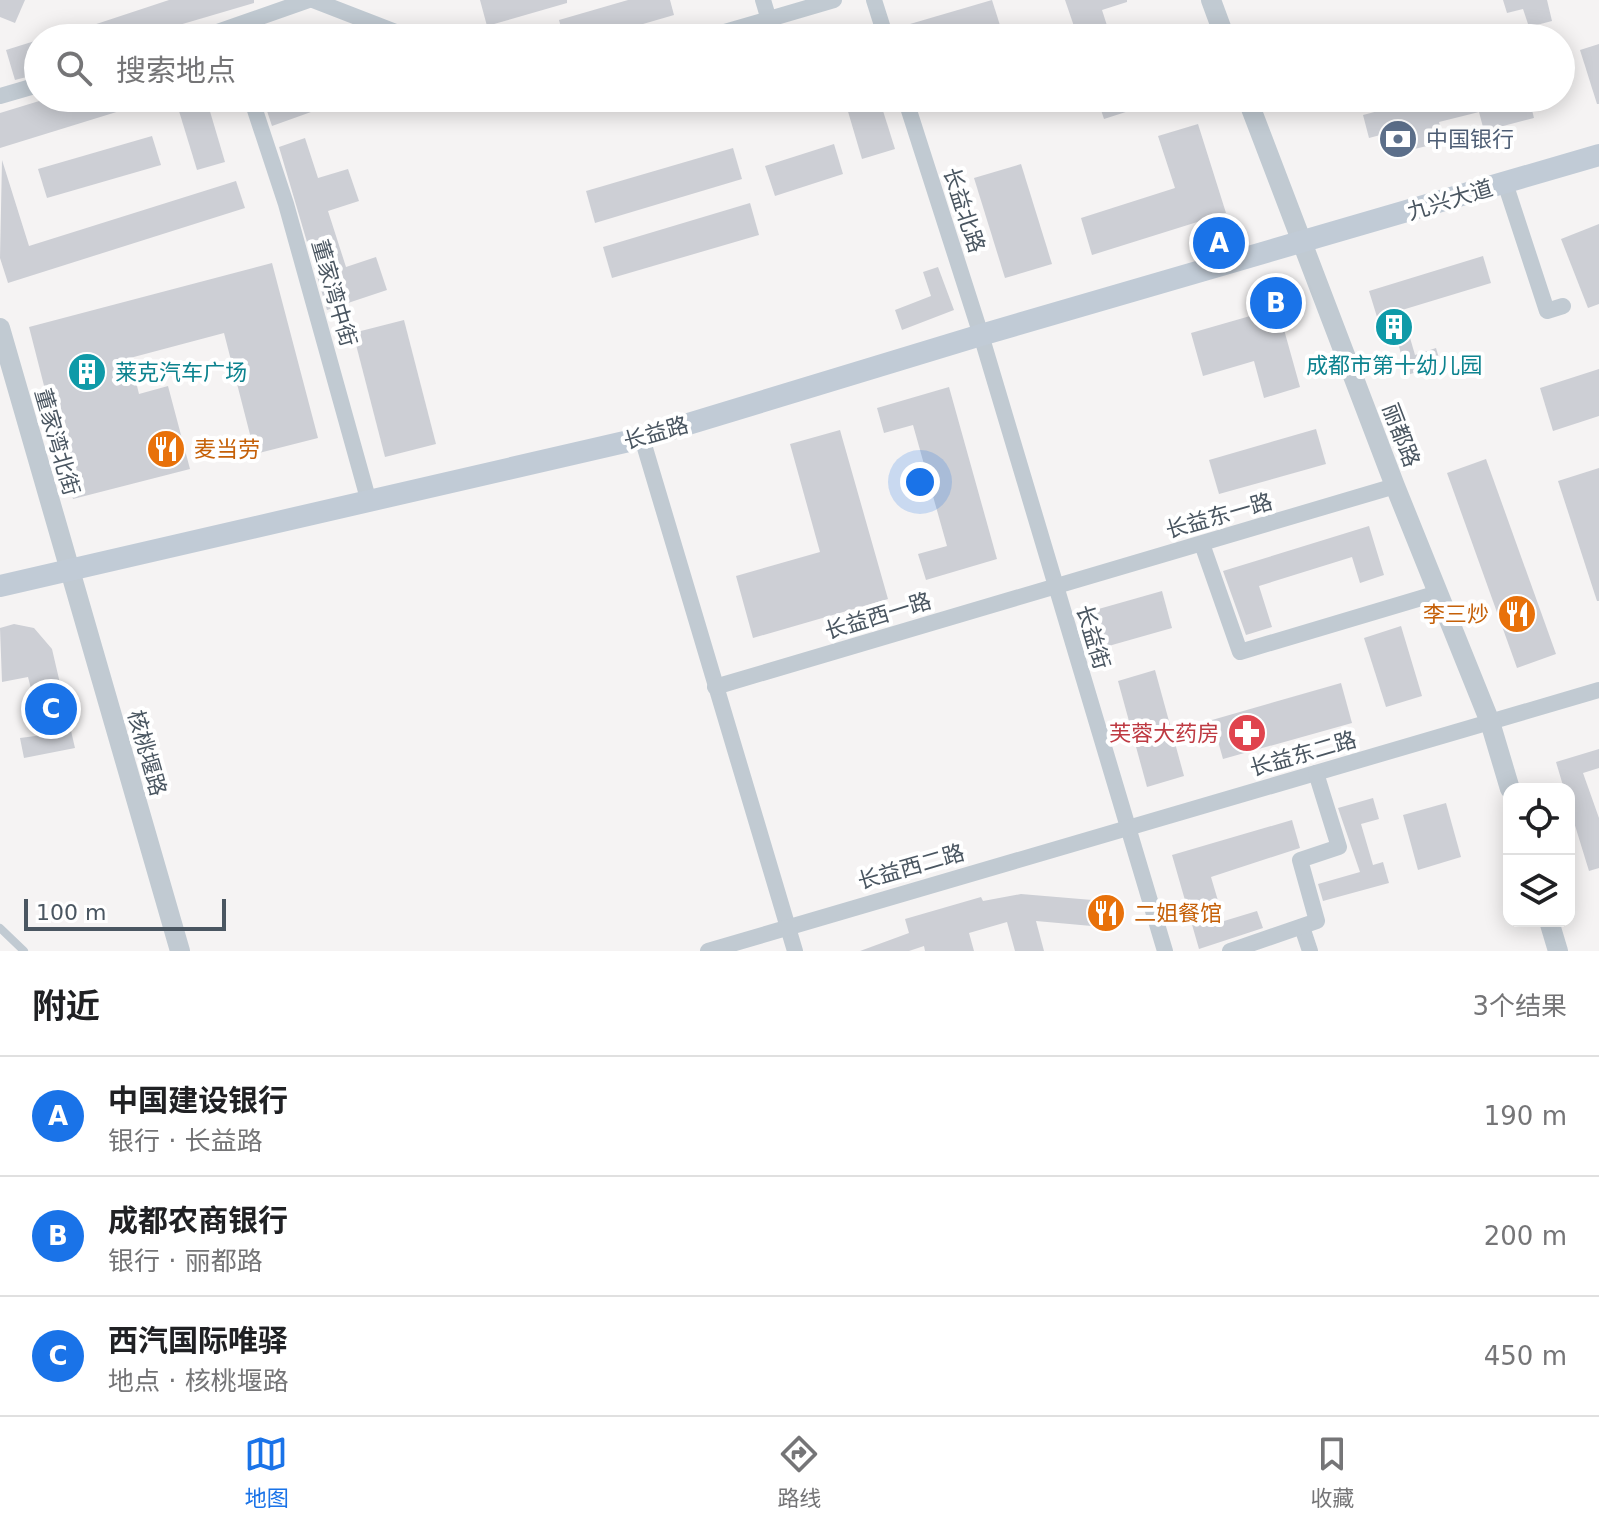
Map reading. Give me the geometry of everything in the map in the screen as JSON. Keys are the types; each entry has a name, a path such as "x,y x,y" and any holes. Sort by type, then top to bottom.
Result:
{"main road":[{"name":"九兴大道","path":"1302,244 1599,155"},
{"name":"长益路","path":"0,586 642,438 981,335 1302,244"}],"street":[{"path":"254,24 311,0 374,24"},
{"path":"763,0 769,20"},
{"path":"755,24 834,0"},
{"path":"874,0 882,24"},
{"path":"1211,0 1220,24"},
{"path":"0,96 24,89"},
{"name":"董家湾中街","path":"256,112 286,204 369,502"},
{"name":"长益北路","path":"909,112 981,335"},
{"name":"丽都路","path":"1252,112 1395,486 1490,722 1508,783"},
{"path":"1505,183 1539,262 1547,311 1563,306"},
{"name":"董家湾北街","path":"0,328 68,569"},
{"name":"长益街","path":"981,335 1165,951"},
{"path":"642,438 795,951"},
{"name":"长益东一路","path":"1054,586 1395,486"},
{"path":"1202,544 1240,652 1438,593"},
{"name":"核桃堰路","path":"68,569 180,951"},
{"name":"长益西一路","path":"715,687 1054,586"},
{"name":"长益东二路","path":"1128,828 1599,690"},
{"path":"1230,951 1317,921 1300,860 1339,847 1316,773"},
{"name":"长益西二路","path":"708,951 1128,828"},
{"path":"1302,927 1310,951"},
{"path":"1551,927 1558,951"}],"lane":[{"path":"0,928 24,951"}],"building":[{"path":"0,0 25,0 15,23 0,17"},
{"path":"169,0 254,0 254,3 183,24 96,24"},
{"path":"480,0 567,0 567,3 486,24"},
{"path":"628,0 670,0 674,15 643,24 560,24 559,20"},
{"path":"992,0 1000,24 910,24"},
{"path":"1065,0 1127,0 1102,10 1106,24 1073,24"},
{"path":"1503,0 1547,0 1552,21 1528,24 1523,9 1507,13"},
{"path":"24,44 24,78 15,80 6,50"},
{"path":"1599,44 1599,104 1597,104 1580,50"},
{"path":"24,106 24,112 116,112 0,148 0,113"},
{"path":"179,112 210,112 225,162 197,170"},
{"path":"267,112 311,112 272,126"},
{"path":"848,112 883,112 895,149 862,159"},
{"path":"1102,112 1126,112 1104,119"},
{"path":"1374,112 1479,112 1439,122 1444,142 1393,154 1388,133 1369,138 1363,115"},
{"path":"1479,112 1532,112 1534,118 1484,131"},
{"path":"1198,124 1226,213 1092,255 1081,218 1175,188 1158,136"},
{"path":"152,136 161,165 47,198 38,169"},
{"path":"305,138 318,178 348,169 359,201 328,211 346,267 376,257 387,290 327,310 279,147"},
{"path":"834,144 843,174 775,196 765,166"},
{"path":"733,148 742,179 595,223 586,191"},
{"path":"2,160 29,246 236,181 245,208 8,283 0,258"},
{"path":"1021,164 1052,264 1005,278 974,178"},
{"path":"750,203 759,235 612,278 603,247"},
{"path":"1599,224 1599,304 1588,308 1561,239"},
{"name":"成都市第十幼儿园","path":"1483,256 1491,283 1402,310 1415,355 1436,348 1441,365 1407,375 1398,343 1386,346 1369,291"},
{"name":"莱克汽车广场","path":"272,263 318,438 255,454 224,333 130,358 139,394 168,386 190,469 73,499 29,327"},
{"path":"938,267 954,310 902,330 895,310 931,296 923,272"},
{"path":"1278,308 1300,387 1264,398 1254,361 1203,376 1191,333"},
{"path":"404,320 436,444 385,457 353,333"},
{"path":"1599,369 1599,416 1553,431 1540,388"},
{"path":"949,387 997,559 926,580 918,554 947,546 913,425 884,433 877,408"},
{"path":"1316,429 1326,464 1219,494 1209,460"},
{"path":"840,430 888,599 753,638 736,576 820,552 790,444"},
{"path":"1486,459 1556,654 1517,668 1447,473"},
{"path":"1599,468 1599,601 1597,601 1558,481"},
{"path":"1369,526 1384,575 1360,583 1352,557 1259,586 1272,627 1246,635 1223,571"},
{"path":"1162,591 1172,628 1105,647 1095,610"},
{"path":"14,624 34,628 52,649 75,748 24,758 20,738 43,735 28,677 2,682 0,628"},
{"path":"1401,626 1422,696 1386,707 1364,638"},
{"path":"1155,670 1184,776 1147,787 1118,681"},
{"path":"1341,683 1352,723 1223,759 1212,720"},
{"path":"1599,749 1599,768 1583,773 1599,818 1599,868 1589,871 1575,826 1575,783 1562,783 1556,762"},
{"path":"1373,798 1379,819 1361,824 1373,865 1383,862 1389,883 1323,901 1318,884 1360,872 1338,808"},
{"path":"1446,803 1461,857 1418,870 1403,815"},
{"path":"1292,820 1300,848 1211,877 1224,921 1257,911 1263,928 1199,949 1172,855"},
{"path":"1021,894 1116,902 1114,928 1036,921 1044,951 1015,951 1007,922 969,933 974,951 925,951 924,946 909,951 860,951 909,933 905,919 981,897 983,901"}],"place":[{"name":"中国银行","path":"1398,139"},
{"name":"中国建设银行","path":"1219,243"},
{"name":"成都农商银行","path":"1276,303"},
{"name":"成都市第十幼儿园","path":"1394,327"},
{"name":"莱克汽车广场","path":"87,372"},
{"name":"麦当劳","path":"166,449"},
{"name":"李三炒","path":"1517,614"},
{"name":"西汽国际唯驿","path":"51,709"},
{"name":"芙蓉大药房","path":"1247,733"},
{"name":"二姐餐馆","path":"1106,913"}]}
